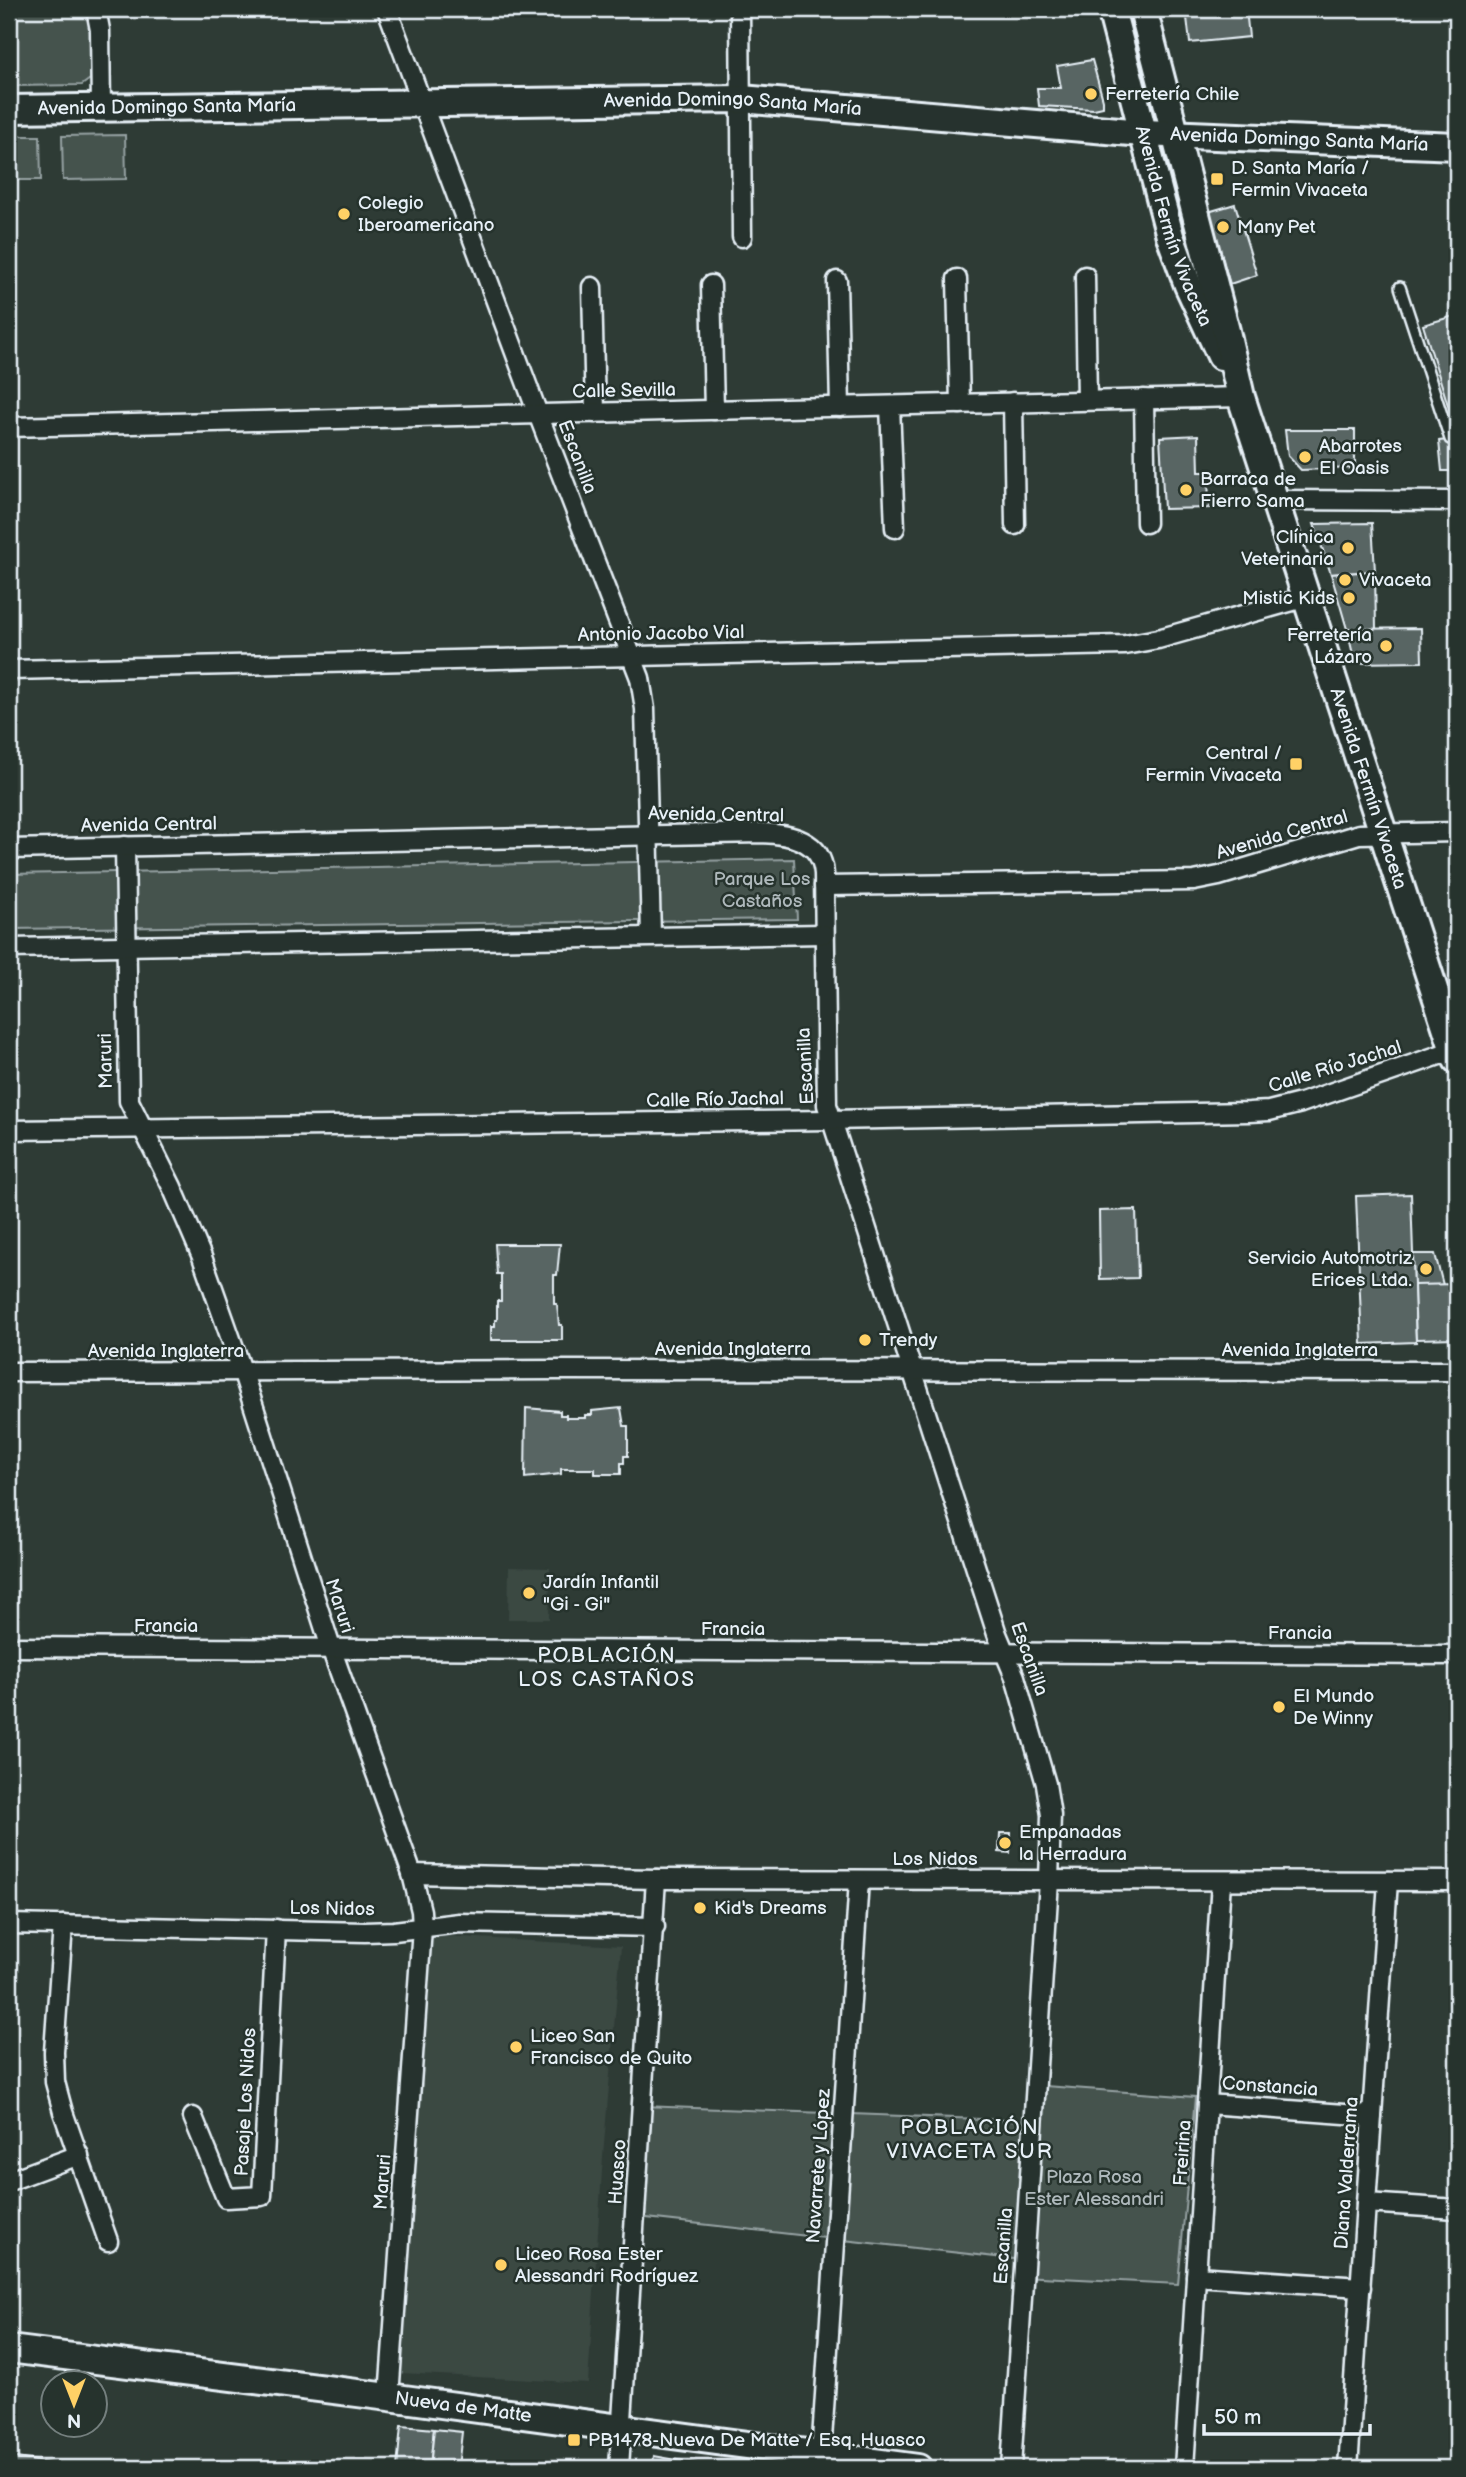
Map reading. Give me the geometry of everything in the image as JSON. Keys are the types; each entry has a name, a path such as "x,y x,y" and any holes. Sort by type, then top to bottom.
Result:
{"main road":[{"name":"Avenida Fermín Vivaceta","path":"1111,9 1170,236 1188,285 1241,397"},
{"name":"Avenida Fermín Vivaceta","path":"1143,9 1241,397 1456,1055"},
{"name":"Avenida Domingo Santa María","path":"9,109 741,99 1143,132 1457,146"},
{"name":"Nueva de Matte","path":"9,2349 918,2468"}],"street":[{"path":"96,9 100,30 101,106"},
{"name":"Escanilla","path":"387,9 640,678 645,709 651,935"},
{"path":"740,9 743,237"},
{"path":"1085,276 1087,400"},
{"path":"957,279 960,404"},
{"path":"837,281 840,407"},
{"path":"710,285 714,410"},
{"path":"592,287 595,413"},
{"name":"Calle Sevilla","path":"9,427 1241,397"},
{"path":"1144,399 1146,523"},
{"path":"1013,402 1015,524"},
{"path":"890,406 895,528"},
{"path":"1275,500 1457,500"},
{"name":"Antonio Jacobo Vial","path":"9,670 1125,645 1158,639 1307,597"},
{"name":"Avenida Central","path":"9,849 647,835 788,835 806,842 818,853 824,869 824,886 1194,881 1244,869 1359,834 1457,832"},
{"name":"Maruri","path":"125,846 127,1094 132,1112 193,1234 243,1373 331,1648 412,1874 421,1910 422,1928 388,2397"},
{"name":"Escanilla","path":"824,886 825,1092 830,1120 911,1371 1015,1677 1049,1796 1049,1881 1011,2468"},
{"path":"9,948 823,934"},
{"name":"Calle Río Jachal","path":"9,1130 830,1120 1269,1111 1456,1055"},
{"name":"Avenida Inglaterra","path":"9,1372 1457,1371"},
{"name":"Francia","path":"9,1647 1457,1654"},
{"name":"Los Nidos","path":"412,1874 656,1879 1457,1881"},
{"name":"Huasco","path":"619,2468 656,1879"},
{"name":"Navarrete y López","path":"821,2455 859,1880"},
{"name":"Freirina","path":"1184,2468 1221,1881"},
{"name":"Diana Valderrama","path":"1348,2468 1388,1881"},
{"name":"Los Nidos","path":"9,1924 373,1932 459,1923 655,1927"},
{"path":"63,1925 54,2069 63,2112 108,2241"},
{"name":"Pasaje Los Nidos","path":"193,2117 226,2198 262,2196 276,1929"},
{"name":"Constancia","path":"1207,2104 1372,2116"},
{"path":"9,2181 79,2155"},
{"path":"1366,2203 1457,2209"},
{"path":"1196,2276 1361,2287"}],"lane":[{"path":"1400,287 1451,439"}],"shaded area":[{"name":"Jardín Infantil \"Gi - Gi\"","path":"509,1567 550,1568 549,1619 508,1619"},
{"path":"425,1935 621,1946 603,2156 588,2383 401,2373"}],"green space":[{"path":"11,9 85,9 90,28 90,79 82,85 12,86 9,80"},
{"path":"125,135 126,179 63,180 62,136"},
{"path":"9,136 40,136 41,180 9,180"},
{"name":"Parque Los Castaños","path":"794,859 797,919 9,929 9,874"},
{"name":"Plaza Rosa Ester Alessandri","path":"1031,2085 1195,2097 1178,2284 1021,2276 1022,2260 638,2217 643,2106 1030,2121"}],"building":[{"path":"1186,9 1246,9 1249,37 1190,43"},
{"path":"1092,60 1103,107 1094,109 1039,106 1037,88 1061,88 1057,66"},
{"path":"1235,204 1257,275 1230,284 1208,212"},
{"path":"1457,315 1457,434 1423,325"},
{"path":"1285,430 1355,430 1355,468 1301,470 1288,456"},
{"name":"Barraca de Fierro Sama","path":"1198,435 1199,472 1208,472 1209,508 1164,509 1160,437"},
{"path":"1457,439 1457,471 1442,471 1439,441"},
{"name":"Clínica Veterinaria","path":"1372,523 1375,571 1331,574 1314,524"},
{"path":"1375,571 1376,629 1347,629 1331,574"},
{"name":"Ferretería Lázaro","path":"1421,628 1422,662 1355,663 1347,629"},
{"path":"1411,1194 1416,1342 1362,1344 1356,1196"},
{"path":"1136,1210 1138,1278 1100,1279 1099,1211"},
{"path":"495,1244 560,1244 557,1275 554,1275 554,1304 557,1304 559,1325 562,1325 562,1340 491,1340 491,1326 495,1326 497,1320 497,1301 501,1301 501,1274 497,1274"},
{"name":"Servicio Automotriz Erices Ltda.","path":"1413,1254 1435,1254 1443,1285 1414,1285"},
{"path":"1457,1284 1457,1338 1416,1339 1414,1285"},
{"path":"526,1408 560,1411 560,1415 566,1415 566,1418 585,1418 585,1415 592,1415 592,1411 621,1408 624,1426 628,1426 628,1456 624,1456 624,1463 621,1463 621,1474 595,1474 595,1469 561,1469 561,1474 525,1478"},
{"name":"Empanadas la Herradura","path":"1000,1833 1011,1833 1010,1853 999,1852"},
{"path":"401,2426 434,2429 430,2468 397,2468"},
{"path":"434,2429 462,2432 458,2468 430,2468"},
{"path":"654,2456 677,2460 676,2468 652,2468"},
{"path":"9,2457 72,2466 72,2468 9,2468"},
{"path":"677,2460 696,2463 695,2468 676,2468"}],"place":[{"name":"Ferretería Chile","path":"1091,94"},
{"name":"D. Santa María / Fermin Vivaceta","path":"1217,179"},
{"name":"Colegio Iberoamericano","path":"344,214"},
{"name":"Many Pet","path":"1223,227"},
{"name":"Abarrotes El Oasis","path":"1305,457"},
{"name":"Barraca de Fierro Sama","path":"1186,490"},
{"name":"Clínica Veterinaria","path":"1348,548"},
{"name":"Vivaceta","path":"1345,580"},
{"name":"Mistic Kids","path":"1349,598"},
{"name":"Ferretería Lázaro","path":"1386,646"},
{"name":"Central / Fermin Vivaceta","path":"1296,764"},
{"name":"Servicio Automotriz Erices Ltda.","path":"1426,1269"},
{"name":"Trendy","path":"865,1340"},
{"name":"Jardín Infantil \"Gi - Gi\"","path":"529,1593"},
{"name":"El Mundo De Winny","path":"1279,1707"},
{"name":"Empanadas la Herradura","path":"1005,1843"},
{"name":"Kid's Dreams","path":"700,1908"},
{"name":"Liceo San Francisco de Quito","path":"516,2047"},
{"name":"Liceo Rosa Ester Alessandri Rodríguez","path":"501,2265"},
{"name":"PB1478-Nueva De Matte / Esq. Huasco","path":"574,2440"}],"district":[{"name":"POBLACIÓN LOS CASTAÑOS","path":"607,1667"},
{"name":"POBLACIÓN VIVACETA SUR","path":"970,2139"}]}
